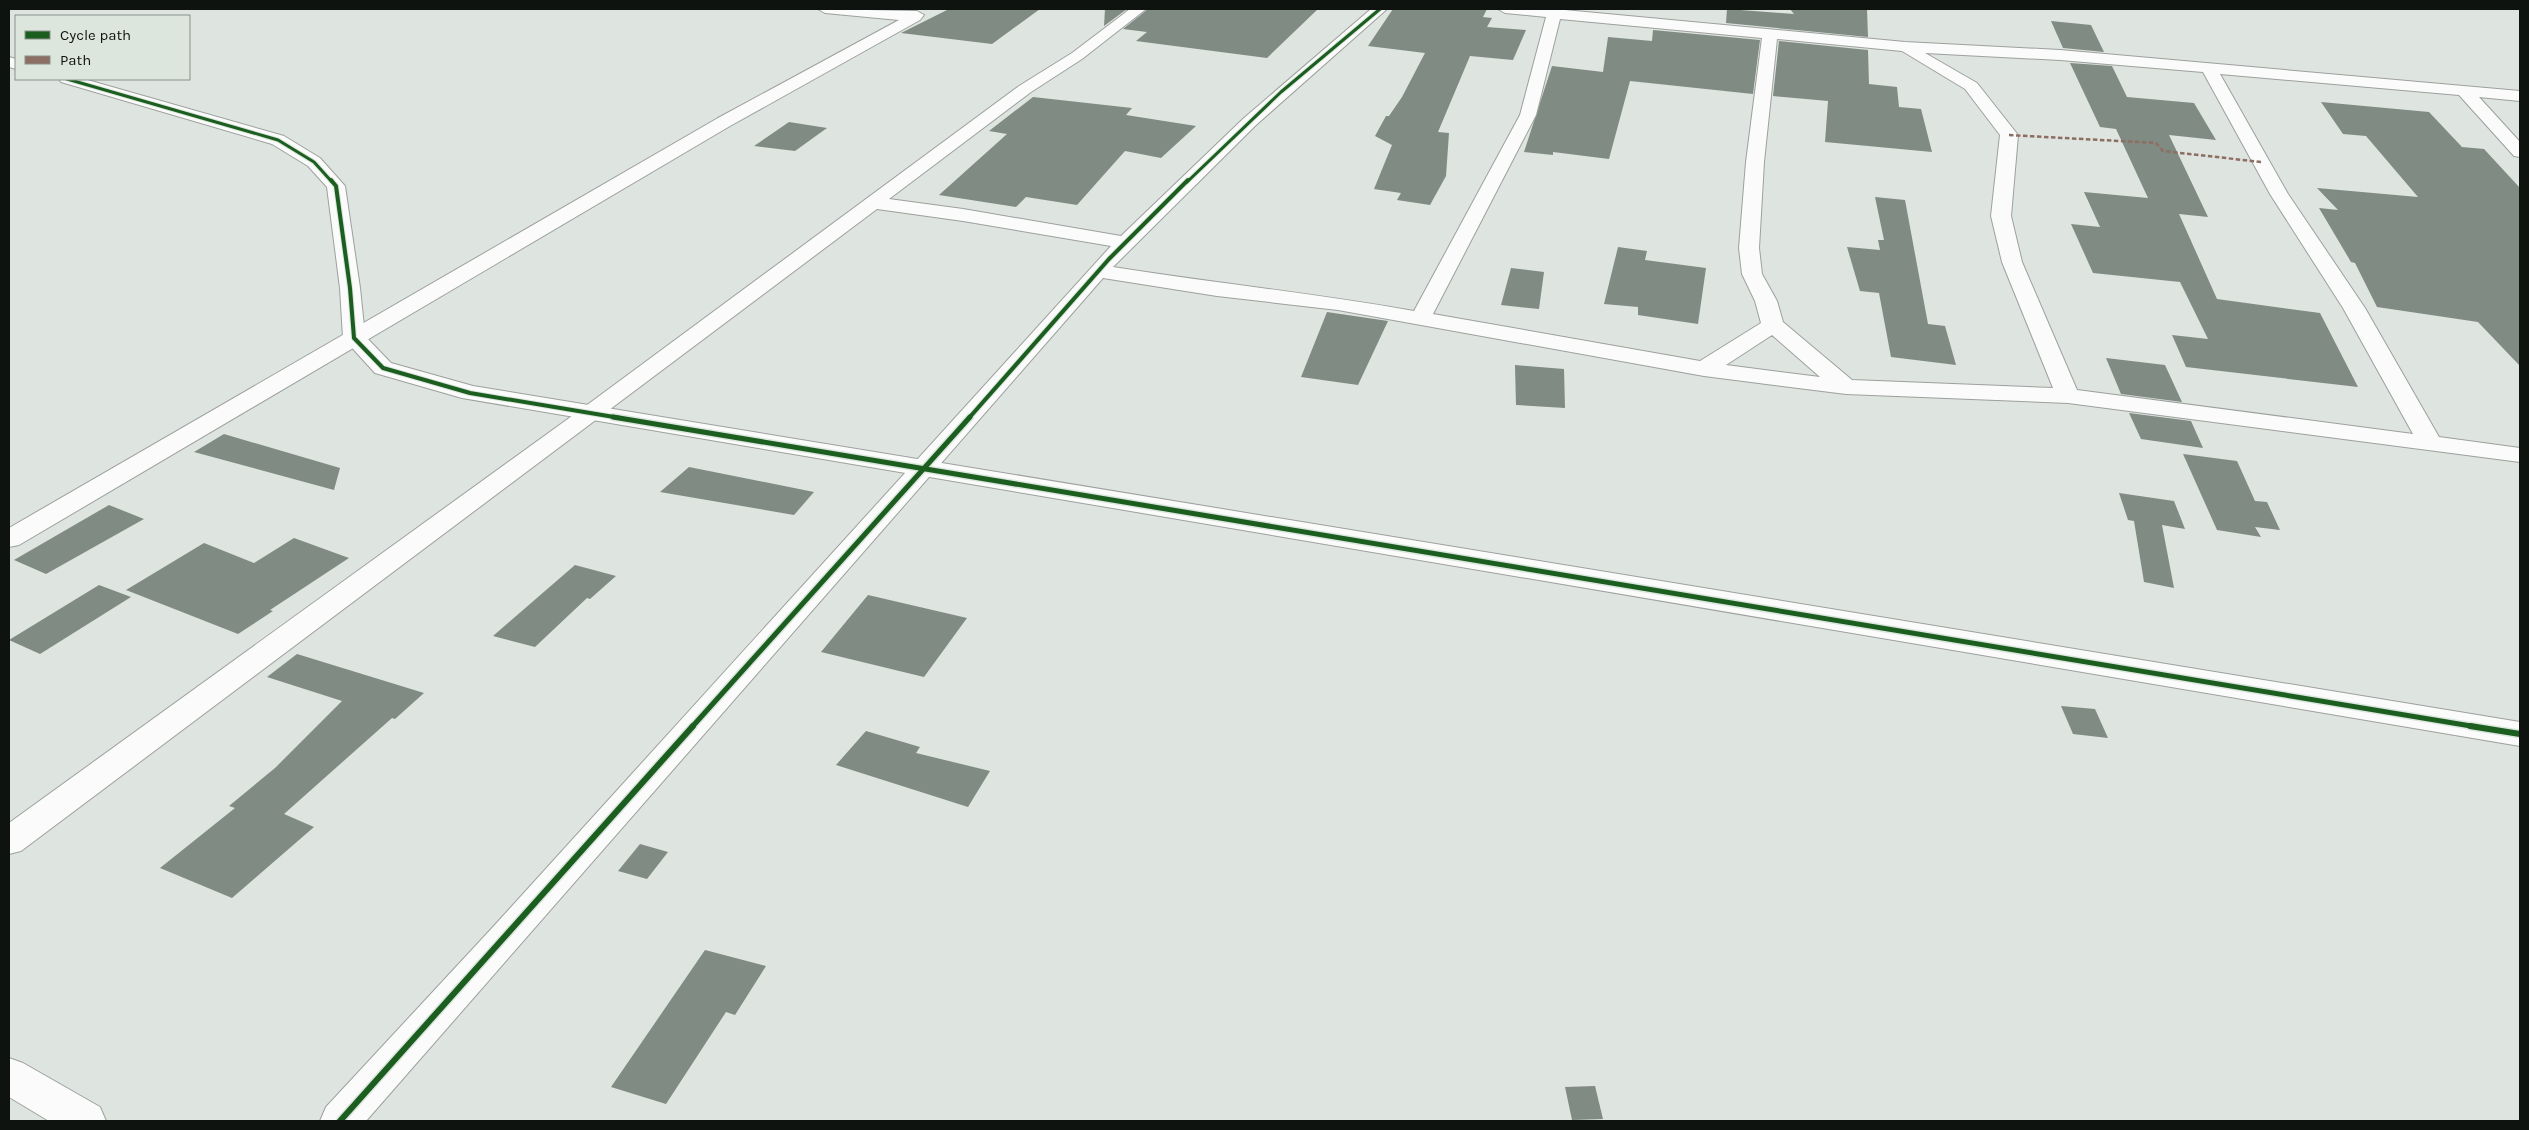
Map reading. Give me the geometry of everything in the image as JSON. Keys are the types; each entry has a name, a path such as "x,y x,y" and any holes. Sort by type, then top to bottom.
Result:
{"street":[{"path":"825,9 922,13"},
{"path":"9,841 591,413 1026,89 1077,56 1139,9"},
{"path":"340,1121 446,1006 922,468 1032,349 1125,243 1260,111 1380,9"},
{"path":"1505,9 1905,47 2060,56 2520,96"},
{"path":"9,539 724,122 922,13"},
{"path":"1420,319 1528,115 1554,13"},
{"path":"1770,34 1749,248 1752,274 1766,301 1773,325 1846,387"},
{"path":"1905,47 1972,86 2009,135 2001,216 2012,262 2068,396"},
{"path":"2210,70 2279,194 2354,308 2432,444"},
{"path":"70,80 278,140 314,162 336,186 350,288 354,338 383,368 470,393 2520,734"},
{"path":"2463,90 2520,152"},
{"path":"875,202 963,214 1125,243"},
{"path":"1099,271 1217,290 1338,304 1704,369 1846,387 2068,396 2520,455"},
{"path":"1704,369 1773,325"},
{"path":"9,1076 86,1121"}],"building":[{"path":"949,9 1040,9 992,44 901,33"},
{"path":"1105,9 1127,9 1104,26"},
{"path":"1148,9 1318,9 1267,58 1136,41 1147,32 1123,29"},
{"path":"1393,9 1487,9 1483,17 1492,18 1487,27 1526,30 1513,60 1470,56 1438,132 1449,133 1446,176 1430,205 1397,200 1401,193 1374,189 1392,145 1375,136 1386,116 1389,116 1402,97 1425,53 1368,46"},
{"path":"1727,9 1794,14 1790,9 1867,9 1868,37 1726,23"},
{"path":"2051,21 2091,25 2104,52 2063,48"},
{"path":"1653,30 1760,40 1753,94 1630,81 1609,159 1553,152 1553,155 1524,152 1552,66 1603,72 1608,37 1652,41"},
{"path":"1779,41 1868,50 1869,84 1897,87 1899,107 1921,109 1932,152 1825,142 1828,101 1773,96"},
{"path":"2070,63 2112,66 2127,97 2194,103 2216,140 2169,135 2208,217 2179,214 2217,299 2320,313 2358,387 2186,367 2172,335 2208,339 2180,282 2093,273 2071,224 2100,227 2084,192 2148,198 2116,129 2100,127"},
{"path":"1033,97 1132,108 1126,115 1196,126 1161,158 1125,151 1077,205 1026,197 1016,207 939,195 1007,134 989,131"},
{"path":"2321,102 2429,112 2462,147 2484,149 2520,188 2520,366 2478,322 2377,307 2355,263 2351,262 2319,208 2338,210 2317,188 2418,197 2366,136 2343,134"},
{"path":"789,122 827,128 795,151 754,146"},
{"path":"1875,197 1905,200 1928,324 1945,326 1956,365 1891,357 1879,293 1860,291 1847,247 1880,250 1878,240 1884,240"},
{"path":"1618,247 1647,251 1645,260 1706,268 1698,324 1638,315 1638,307 1604,304"},
{"path":"1511,268 1544,272 1539,309 1501,305"},
{"path":"1327,312 1388,321 1358,385 1301,377"},
{"path":"2106,358 2165,365 2182,402 2121,394"},
{"path":"1515,365 1564,369 1565,408 1516,405"},
{"path":"2129,413 2191,421 2203,448 2141,439"},
{"path":"224,434 340,468 334,490 194,452"},
{"path":"2183,454 2237,461 2255,501 2267,502 2280,530 2255,527 2261,537 2217,530"},
{"path":"689,467 814,492 794,515 660,492"},
{"path":"2119,493 2174,501 2185,529 2162,525 2174,588 2144,582 2134,521 2128,520"},
{"path":"109,505 144,519 46,574 14,560"},
{"path":"294,538 349,558 270,610 273,611 238,634 126,590 204,543 254,563"},
{"path":"575,565 616,576 590,599 587,598 535,647 493,636"},
{"path":"99,585 131,597 40,654 9,640"},
{"path":"868,595 967,618 924,677 821,652"},
{"path":"297,654 424,693 395,719 392,718 284,814 314,827 232,898 160,868 235,808 229,806 275,768 342,701 267,677"},
{"path":"2061,706 2095,709 2108,738 2073,734"},
{"path":"866,731 920,747 916,753 990,771 968,807 836,765"},
{"path":"640,844 668,852 647,879 618,871"},
{"path":"705,950 766,966 735,1015 726,1012 666,1104 611,1087"},
{"path":"1595,1086 1603,1119 1572,1120 1565,1087"}],"marked path":[{"path":"2009,135 2156,143 2163,151 2261,162"}],"cycle path":[{"path":"340,1121 506,938 1109,259 1187,181 1281,92 1380,9"},
{"path":"70,80 278,140 314,162 336,186 350,288 354,338 383,368 470,393 2520,734"}]}
